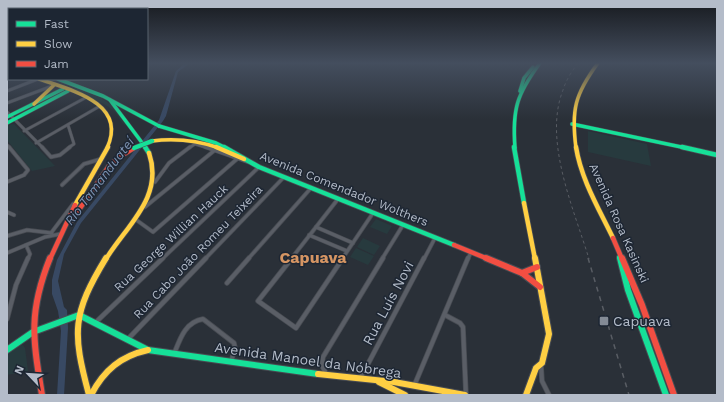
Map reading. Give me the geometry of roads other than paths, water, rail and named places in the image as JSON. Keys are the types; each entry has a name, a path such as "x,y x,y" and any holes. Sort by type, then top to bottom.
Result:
{"main road":[{"path":"42,395 33,332 37,297 48,264 78,201 110,140 113,126 109,115 100,106 46,82"},
{"name":"Avenida Comendador Wolthers","path":"65,82 110,100 156,125 175,133 202,138 217,143 241,159 259,167 522,273 540,287"},
{"path":"525,82 520,93 514,116 515,150 549,334 548,345 542,363 536,368 526,395"},
{"name":"Avenida Rosa Kasinski","path":"584,82 577,91 573,107 572,124 575,146 585,176 630,274 674,395"},
{"path":"34,104 54,85"},
{"path":"7,123 10,116 66,90 78,87"},
{"path":"10,116 66,90"},
{"path":"90,395 78,343 79,315 94,279 141,210 152,187 153,164 151,156 119,109 110,100"},
{"path":"572,124 717,155"},
{"path":"63,232 92,192 103,172 111,163 128,151 160,139 187,138 241,159"},
{"path":"618,250 623,275 666,395"},
{"path":"522,273 537,267"},
{"path":"7,350 33,332 79,315 96,322 126,340 148,350"},
{"path":"90,395 97,381 107,367 127,354 148,350"},
{"name":"Avenida Manoel da Nóbrega","path":"148,350 328,376 414,386 465,395"},
{"path":"376,381 406,395"}],"street":[{"path":"7,91 32,82"},
{"path":"7,103 54,85"},
{"path":"24,131 85,98"},
{"path":"36,143 100,106"},
{"path":"10,116 50,156 58,156 74,144 68,125"},
{"path":"7,145 27,168 28,172 7,182"},
{"path":"152,187 169,163 190,146 201,145 216,149"},
{"path":"141,210 216,149"},
{"path":"62,185 82,166 101,159"},
{"path":"134,219 153,232 241,159"},
{"name":"Rua George Willian Hauck","path":"96,322 259,167"},
{"name":"Rua Cabo João Romeu Teixeira","path":"126,340 284,177"},
{"path":"228,283 310,188"},
{"path":"338,199 258,301 296,328 373,213"},
{"path":"7,253 50,234 66,211 78,201"},
{"path":"7,212 14,215"},
{"path":"328,376 322,366 323,357 404,225"},
{"path":"316,227 353,243"},
{"path":"7,236 23,231 50,234 63,232"},
{"path":"309,235 347,251"},
{"name":"Rua Luís Novi","path":"360,380 434,238"},
{"path":"7,319 16,285 30,254 26,245"},
{"path":"414,386 445,315 470,252"},
{"path":"445,315 460,323 463,327 465,395"},
{"path":"174,354 186,328 194,321 203,319 234,343 235,348 231,362"},
{"path":"542,363 540,373 542,382 549,395"}],"water":[{"path":"172,82 175,82 166,116 163,121 81,223 64,254 58,281 64,307 67,310 68,328 64,395 57,395 61,331 58,311 52,294 52,280 57,260 77,222 159,120"}],"railway":[{"path":"567,82 558,110 558,153 569,197 589,259"},
{"path":"588,258 629,395"}],"place":[{"name":"Capuava","path":"604,321"}],"district":[{"name":"Capuava","path":"313,257"}],"water label":[{"name":"Rio Tamanduateí","path":"99,181"}]}
